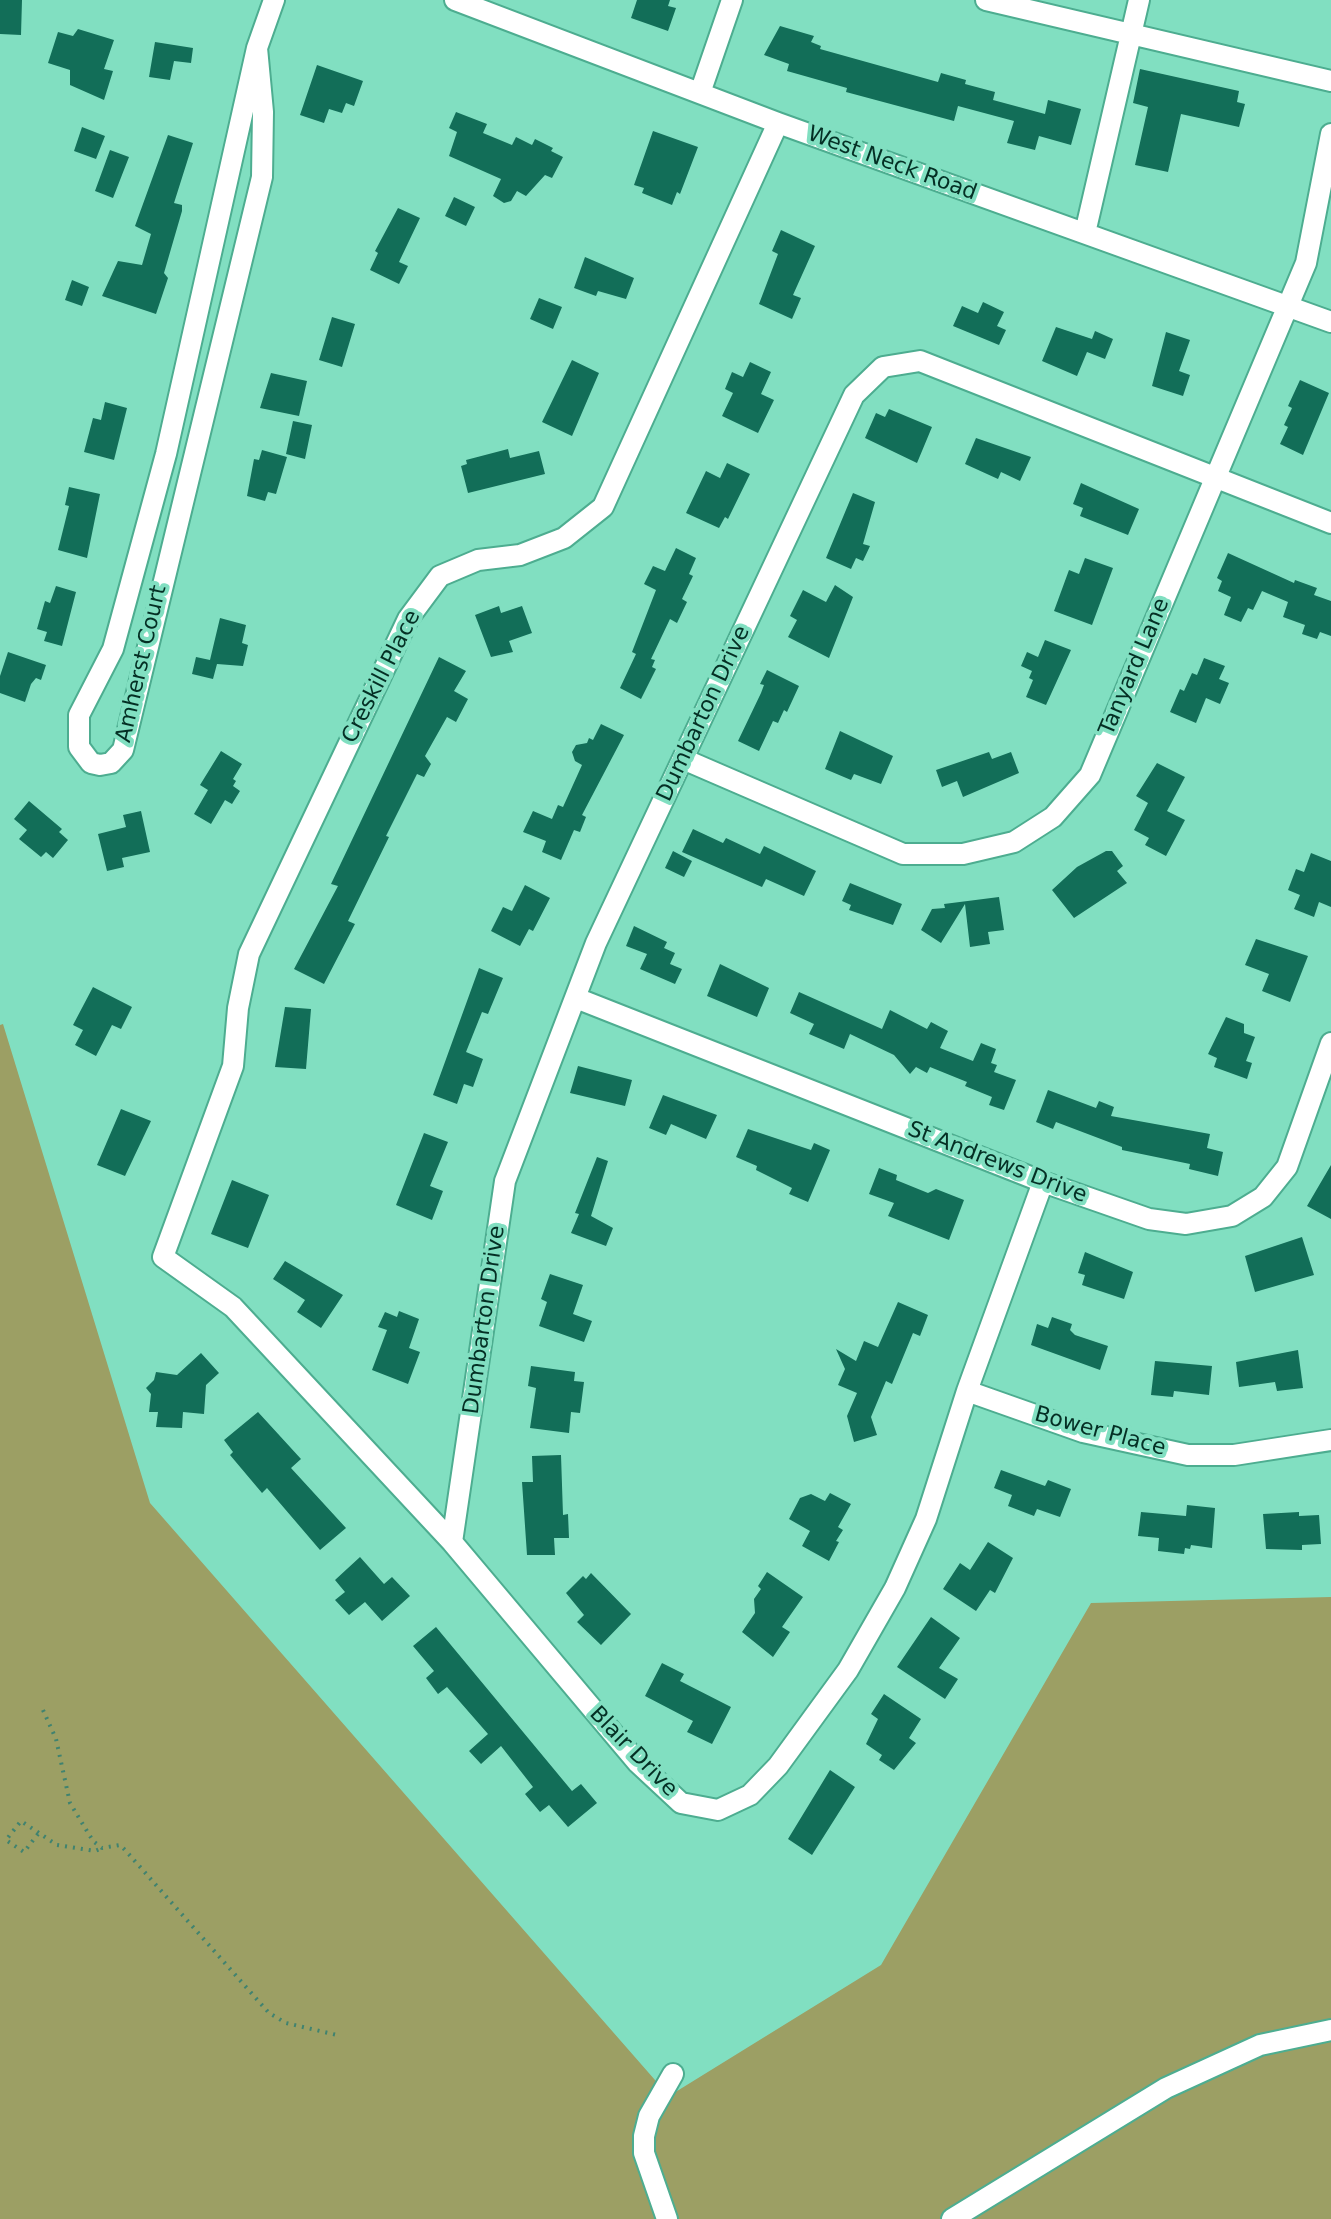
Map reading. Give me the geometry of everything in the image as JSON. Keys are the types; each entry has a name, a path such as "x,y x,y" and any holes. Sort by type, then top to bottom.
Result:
{"street":[{"name":"Amherst Court","path":"257,48 263,112 262,177 123,750 111,763 91,763 79,747 79,715 113,649 166,454 257,48 274,0"},
{"name":"West Neck Road","path":"455,0 500,9 778,123 1331,322"},
{"path":"700,93 732,0"},
{"path":"986,0 1133,37 1331,81"},
{"path":"1085,233 1133,37 1139,0"},
{"name":"Creskill Place","path":"163,1257 233,1066 238,1008 249,954 408,619 440,576 478,560 520,555 564,538 603,507 778,123"},
{"name":"Tanyard Lane","path":"683,759 903,854 963,854 1014,842 1053,817 1090,775 1306,263 1331,134"},
{"name":"Dumbarton Drive","path":"452,1542 505,1181 596,943 854,395 883,367 920,361 1331,523"},
{"name":"St Andrews Drive","path":"576,998 1043,1182 1149,1219 1186,1224 1232,1216 1263,1197 1287,1167 1330,1047"},
{"name":"Blair Drive","path":"163,1257 233,1307 452,1542 638,1763 681,1803 718,1810 750,1795 778,1766 848,1670 895,1588 926,1519 967,1391 1043,1182"},
{"name":"Bower Place","path":"967,1391 1083,1432 1188,1455 1234,1455 1331,1440"},
{"path":"952,2219 1166,2088 1260,2045 1331,2030"},
{"path":"667,2219 644,2153 644,2136 649,2116 673,2074"}],"path":[{"path":"43,1710 56,1739 70,1803 93,1841 102,1848"},
{"path":"38,1834 24,1852 6,1840 21,1821 57,1845 95,1851 120,1845 269,2013 286,2023 337,2035"}],"green space":[{"path":"3,1024 150,1503 669,2096 881,1965 1091,1603 1331,1597 1331,2219 0,2219 0,1025"}],"building":[{"path":"0,0 22,0 21,35 0,34"},
{"path":"637,0 670,0 668,6 676,8 668,31 631,18"},
{"path":"780,26 814,36 811,42 821,46 820,49 938,82 941,73 966,80 965,84 995,92 993,100 1045,114 1048,100 1081,109 1071,145 1039,136 1035,150 1007,143 1014,121 958,106 954,121 846,92 847,88 787,71 789,64 764,55"},
{"path":"78,29 114,40 104,69 113,71 104,100 70,85 70,70 48,63 58,32 73,36"},
{"path":"155,42 193,48 191,63 174,61 170,80 149,77"},
{"path":"317,65 363,81 354,106 346,103 342,113 329,109 324,123 300,115"},
{"path":"1140,69 1239,91 1237,102 1245,104 1239,127 1181,114 1168,172 1135,165 1148,107 1133,103"},
{"path":"456,112 487,124 483,133 512,145 516,137 532,145 535,139 553,148 551,151 563,157 552,178 545,175 526,196 517,191 511,201 504,203 493,196 501,179 449,156 457,132 449,128"},
{"path":"82,127 105,136 96,159 74,151"},
{"path":"653,131 698,147 680,194 677,192 672,205 642,193 644,188 634,185"},
{"path":"168,135 193,143 174,203 182,205 182,211 164,273 168,278 156,314 102,296 118,261 142,265 151,234 135,226"},
{"path":"110,150 129,157 113,198 95,191"},
{"path":"454,197 475,207 466,226 445,216"},
{"path":"398,208 420,218 399,262 408,266 399,284 370,270 378,253 375,251"},
{"path":"781,230 815,246 793,295 801,298 792,319 759,304 778,254 772,251"},
{"path":"585,257 634,278 626,299 598,291 596,296 574,288"},
{"path":"72,280 89,287 82,306 65,300"},
{"path":"539,298 562,307 553,329 530,319"},
{"path":"983,302 1004,312 997,326 1006,330 999,345 953,326 962,306 978,313"},
{"path":"332,317 355,324 342,367 319,360"},
{"path":"1056,327 1092,339 1095,331 1113,339 1105,359 1087,352 1077,376 1042,361"},
{"path":"1166,332 1190,340 1179,371 1190,375 1183,396 1152,386"},
{"path":"572,360 599,373 572,436 542,422"},
{"path":"750,362 771,372 761,394 774,400 758,433 722,416 733,393 725,389 732,372 743,377"},
{"path":"271,373 307,381 299,416 260,408"},
{"path":"1300,380 1329,393 1303,455 1280,444 1292,408 1288,406"},
{"path":"105,402 127,408 114,460 84,452 93,418 101,420"},
{"path":"889,409 932,427 917,463 865,438 876,413 885,417"},
{"path":"293,421 312,425 305,459 286,454"},
{"path":"976,438 1031,457 1020,481 1001,472 998,479 965,464"},
{"path":"508,449 510,458 539,451 545,474 468,493 461,466 467,464 466,460"},
{"path":"262,450 287,457 276,494 268,492 265,501 247,496 254,459 259,460"},
{"path":"727,463 750,474 728,519 725,517 719,528 686,513 706,471 720,478"},
{"path":"1081,483 1139,509 1128,535 1080,516 1083,508 1073,504"},
{"path":"69,487 100,494 87,558 58,550 69,506 65,505"},
{"path":"853,493 875,502 863,544 870,546 863,561 856,558 851,569 826,558"},
{"path":"676,548 696,558 689,574 693,576 682,599 687,602 677,623 670,619 651,659 655,660 652,667 656,669 641,699 620,688 636,654 632,652 656,590 644,584 653,566 665,571"},
{"path":"1228,553 1294,583 1295,580 1317,588 1314,595 1331,601 1331,636 1320,632 1317,639 1302,634 1305,625 1283,617 1288,602 1262,591 1253,610 1248,608 1241,622 1224,615 1231,597 1218,591 1222,581 1217,578"},
{"path":"1085,558 1113,568 1092,625 1054,611 1069,570 1079,574"},
{"path":"835,585 853,597 829,658 788,637 797,620 790,616 803,590 826,602"},
{"path":"56,586 76,592 62,646 44,641 47,632 37,629 45,601 50,603"},
{"path":"499,606 501,613 522,606 532,633 509,641 513,652 491,657 475,615"},
{"path":"220,618 246,625 242,643 248,645 243,666 217,664 213,679 192,674 196,657 210,660"},
{"path":"1045,640 1071,650 1046,705 1026,697 1033,680 1029,678 1032,671 1021,666 1027,652 1038,657"},
{"path":"8,652 46,665 41,680 36,678 31,684 25,702 0,693 0,676"},
{"path":"439,657 466,671 454,691 468,699 456,722 447,717 425,756 431,764 424,777 417,774 386,836 389,837 348,921 355,924 324,984 294,969 338,886 331,884"},
{"path":"1204,658 1225,666 1219,679 1229,683 1220,704 1206,698 1196,723 1170,712 1180,689 1184,691 1192,673 1197,675"},
{"path":"767,670 799,686 787,712 784,710 778,723 773,721 759,751 738,741 761,693 764,685 760,684"},
{"path":"601,724 624,735 582,815 586,817 580,832 574,830 561,860 542,852 546,841 523,832 533,811 552,819 558,805 563,807 582,765 575,761 572,752 576,745 587,743 589,738 593,740"},
{"path":"840,731 893,756 881,784 854,774 851,780 825,769"},
{"path":"221,751 242,764 233,779 236,781 233,786 240,791 232,804 225,800 211,824 194,814 208,790 200,785"},
{"path":"989,752 992,759 1011,752 1019,773 963,797 957,781 942,787 936,770"},
{"path":"1157,763 1185,777 1167,811 1185,820 1166,856 1145,845 1149,838 1134,830 1148,803 1136,796"},
{"path":"29,801 62,829 59,832 68,840 53,858 46,852 41,857 19,839 27,830 14,819"},
{"path":"141,811 150,852 122,858 124,867 107,871 98,834 126,827 123,815"},
{"path":"693,829 723,843 726,838 760,854 764,846 816,871 804,896 766,879 762,887 682,852"},
{"path":"673,851 692,861 684,877 665,868"},
{"path":"1106,851 1112,851 1123,866 1117,871 1127,883 1074,918 1052,890 1077,867"},
{"path":"1311,853 1331,861 1331,907 1319,902 1314,917 1294,909 1300,895 1288,890 1296,869 1304,872"},
{"path":"850,883 902,904 893,925 849,910 851,905 842,901"},
{"path":"525,885 550,898 533,931 529,929 520,946 491,931 503,907 512,911"},
{"path":"999,897 1004,930 988,932 990,944 970,947 965,904 941,943 921,930 932,909 945,908 944,904"},
{"path":"634,926 667,942 664,948 675,953 670,964 682,969 675,984 640,969 647,954 626,946"},
{"path":"1256,939 1308,956 1290,1002 1262,991 1269,974 1245,965"},
{"path":"720,964 769,988 757,1017 707,996"},
{"path":"479,968 503,978 488,1014 482,1012 466,1052 483,1059 473,1087 464,1084 457,1104 433,1095"},
{"path":"93,987 132,1007 121,1029 112,1025 96,1056 75,1045 83,1030 73,1025"},
{"path":"799,992 882,1029 890,1010 927,1029 931,1022 948,1031 940,1048 973,1061 981,1043 996,1049 991,1063 997,1065 994,1072 1016,1080 1004,1110 989,1105 992,1097 965,1086 967,1082 930,1067 927,1073 916,1067 910,1074 894,1055 850,1034 844,1049 809,1034 814,1024 790,1013"},
{"path":"285,1007 311,1009 306,1069 275,1067"},
{"path":"1226,1017 1244,1024 1244,1033 1255,1037 1246,1061 1252,1063 1247,1079 1214,1067 1217,1058 1208,1054"},
{"path":"578,1066 632,1080 625,1106 570,1093"},
{"path":"1048,1090 1096,1108 1099,1101 1114,1107 1111,1116 1210,1134 1207,1148 1223,1152 1218,1176 1189,1169 1190,1164 1122,1150 1122,1147 1056,1122 1053,1129 1036,1122"},
{"path":"663,1095 717,1115 706,1139 671,1124 666,1135 649,1128"},
{"path":"121,1109 151,1121 125,1176 97,1165"},
{"path":"748,1129 811,1150 814,1143 830,1150 808,1202 789,1194 792,1188 756,1170 757,1166 736,1157"},
{"path":"424,1133 448,1142 430,1186 443,1191 432,1220 396,1205"},
{"path":"597,1157 608,1161 591,1216 613,1228 606,1246 571,1233 579,1214 575,1213"},
{"path":"1331,1165 1331,1219 1307,1206"},
{"path":"879,1168 897,1175 896,1180 928,1193 936,1189 964,1200 949,1240 888,1216 894,1203 869,1194"},
{"path":"232,1180 269,1195 248,1248 211,1234"},
{"path":"1302,1237 1314,1275 1255,1292 1245,1256"},
{"path":"1085,1252 1133,1272 1124,1299 1082,1285 1085,1275 1078,1273"},
{"path":"285,1261 343,1295 321,1328 297,1312 305,1300 273,1279"},
{"path":"550,1274 583,1285 573,1314 592,1321 584,1342 539,1326 547,1302 541,1299"},
{"path":"898,1302 928,1315 920,1336 913,1333 892,1384 886,1381 871,1417 877,1435 854,1442 847,1416 857,1393 838,1385 845,1369 836,1349 856,1361 864,1341 878,1347"},
{"path":"399,1311 419,1319 409,1348 420,1352 408,1384 372,1370 387,1330 378,1327 385,1312 397,1317"},
{"path":"1052,1317 1072,1324 1070,1330 1075,1335 1108,1346 1100,1370 1031,1345 1037,1324 1048,1328"},
{"path":"1298,1350 1303,1388 1277,1391 1275,1382 1239,1387 1236,1362"},
{"path":"201,1353 219,1373 206,1385 204,1414 183,1412 182,1428 156,1427 158,1412 149,1412 151,1394 146,1388 154,1380 156,1372 177,1375"},
{"path":"1155,1361 1212,1366 1209,1395 1174,1391 1173,1397 1151,1395"},
{"path":"531,1366 575,1372 574,1381 584,1382 580,1413 571,1412 569,1433 530,1428 536,1388 528,1386"},
{"path":"258,1412 301,1459 291,1468 346,1528 320,1550 267,1488 262,1493 230,1455 233,1452 224,1440"},
{"path":"561,1455 563,1515 568,1514 569,1538 554,1538 555,1555 527,1555 522,1482 533,1482 532,1456"},
{"path":"1001,1470 1045,1486 1048,1480 1071,1489 1060,1517 1037,1509 1034,1516 1008,1506 1012,1495 994,1488"},
{"path":"830,1493 851,1504 838,1527 843,1530 829,1561 802,1546 810,1531 789,1519 800,1498 811,1494 825,1501"},
{"path":"1187,1505 1215,1508 1212,1548 1191,1545 1190,1549 1185,1548 1184,1554 1158,1551 1159,1538 1138,1536 1141,1512 1186,1516"},
{"path":"1299,1512 1299,1516 1319,1515 1321,1544 1302,1545 1302,1550 1266,1549 1263,1514"},
{"path":"988,1542 1013,1558 995,1593 990,1590 976,1611 943,1589 960,1563 970,1570"},
{"path":"360,1557 384,1584 392,1577 410,1596 382,1621 365,1602 349,1615 335,1600 345,1592 335,1580"},
{"path":"767,1572 803,1597 782,1627 790,1632 773,1657 742,1632 755,1613 754,1599"},
{"path":"591,1573 631,1614 601,1645 577,1622 584,1615 566,1593 583,1576 586,1579"},
{"path":"931,1617 960,1638 939,1668 958,1679 945,1699 897,1667"},
{"path":"436,1627 572,1791 581,1784 597,1803 568,1827 549,1805 540,1812 525,1794 533,1787 501,1746 481,1764 469,1751 488,1734 447,1687 438,1694 426,1678 434,1671 413,1646"},
{"path":"662,1663 684,1674 680,1681 731,1707 712,1744 687,1732 693,1721 645,1696"},
{"path":"884,1694 921,1719 909,1738 916,1743 894,1770 879,1760 882,1755 866,1744 878,1719 871,1714"},
{"path":"830,1770 855,1787 812,1855 788,1839"}]}
